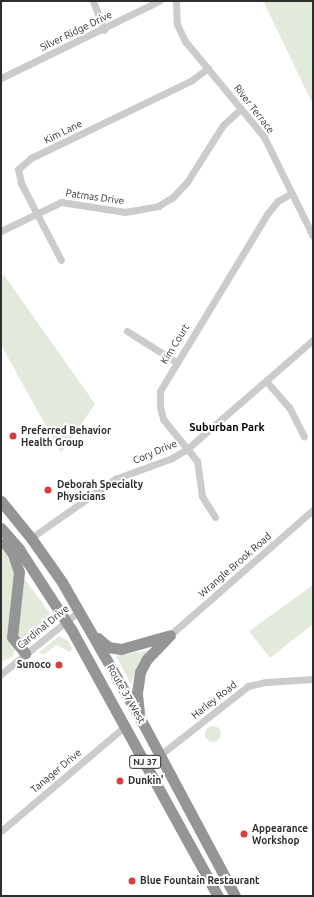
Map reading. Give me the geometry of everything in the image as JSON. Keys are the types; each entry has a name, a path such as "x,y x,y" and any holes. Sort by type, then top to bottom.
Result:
{"highway":[{"name":"Route 37 West","path":"1,494 4,504 31,538 79,610 140,718 235,896"},
{"name":"Route 37 West","path":"1,528 19,549 66,620 218,896"},
{"path":"1,537 18,566 12,637 25,653"},
{"path":"90,631 114,649 134,647 170,634"},
{"path":"140,718 137,693 140,672 147,659 170,634"}],"street":[{"path":"94,1 104,30"},
{"name":"Silver Ridge Drive","path":"1,78 104,30 159,1"},
{"name":"River Terrace","path":"176,1 177,24 185,41 241,108 273,151 313,236"},
{"name":"Kim Lane","path":"61,260 18,174 18,169 24,162 192,80 208,68"},
{"name":"Patmas Drive","path":"1,231 36,212 60,202 125,212 158,206 173,196 187,182 223,125 241,108"},
{"name":"Kim Court","path":"215,517 202,496 199,466 166,423 160,407 162,386 267,214 278,201 292,193"},
{"path":"127,331 176,362"},
{"name":"Cory Drive","path":"31,538 115,479 172,458 187,449 313,340"},
{"path":"266,381 289,406 304,436"},
{"name":"Wrangle Brook Road","path":"170,634 313,510"},
{"name":"Cardinal Drive","path":"1,674 79,610"},
{"name":"Harley Road","path":"160,755 248,686 266,682 312,682"},
{"name":"Tanager Drive","path":"1,831 124,727"}],"shaded area":[{"path":"263,1 313,1 313,105 283,42"},
{"path":"4,275 95,404 61,453 1,345 1,276"},
{"path":"1,543 14,568 15,650 13,656 3,665 12,656 1,662"},
{"path":"23,577 55,620 32,642 26,643 17,639"},
{"path":"313,585 313,624 270,658 249,631"},
{"path":"59,636 68,641 72,648 70,652 56,645 45,654 38,653"},
{"path":"149,650 134,675 131,684 116,656"},
{"path":"213,726 219,728 221,734 219,740 213,742 207,740 205,734 207,728"}],"place":[{"name":"Preferred Behavior Health Group","path":"13,436"},
{"name":"Deborah Specialty Physicians","path":"48,490"},
{"name":"Sunoco","path":"59,665"},
{"name":"Dunkin'","path":"120,781"},
{"name":"Appearance Workshop","path":"244,834"},
{"name":"Blue Fountain Restaurant","path":"132,881"}],"district":[{"name":"Suburban Park","path":"227,427"}]}
